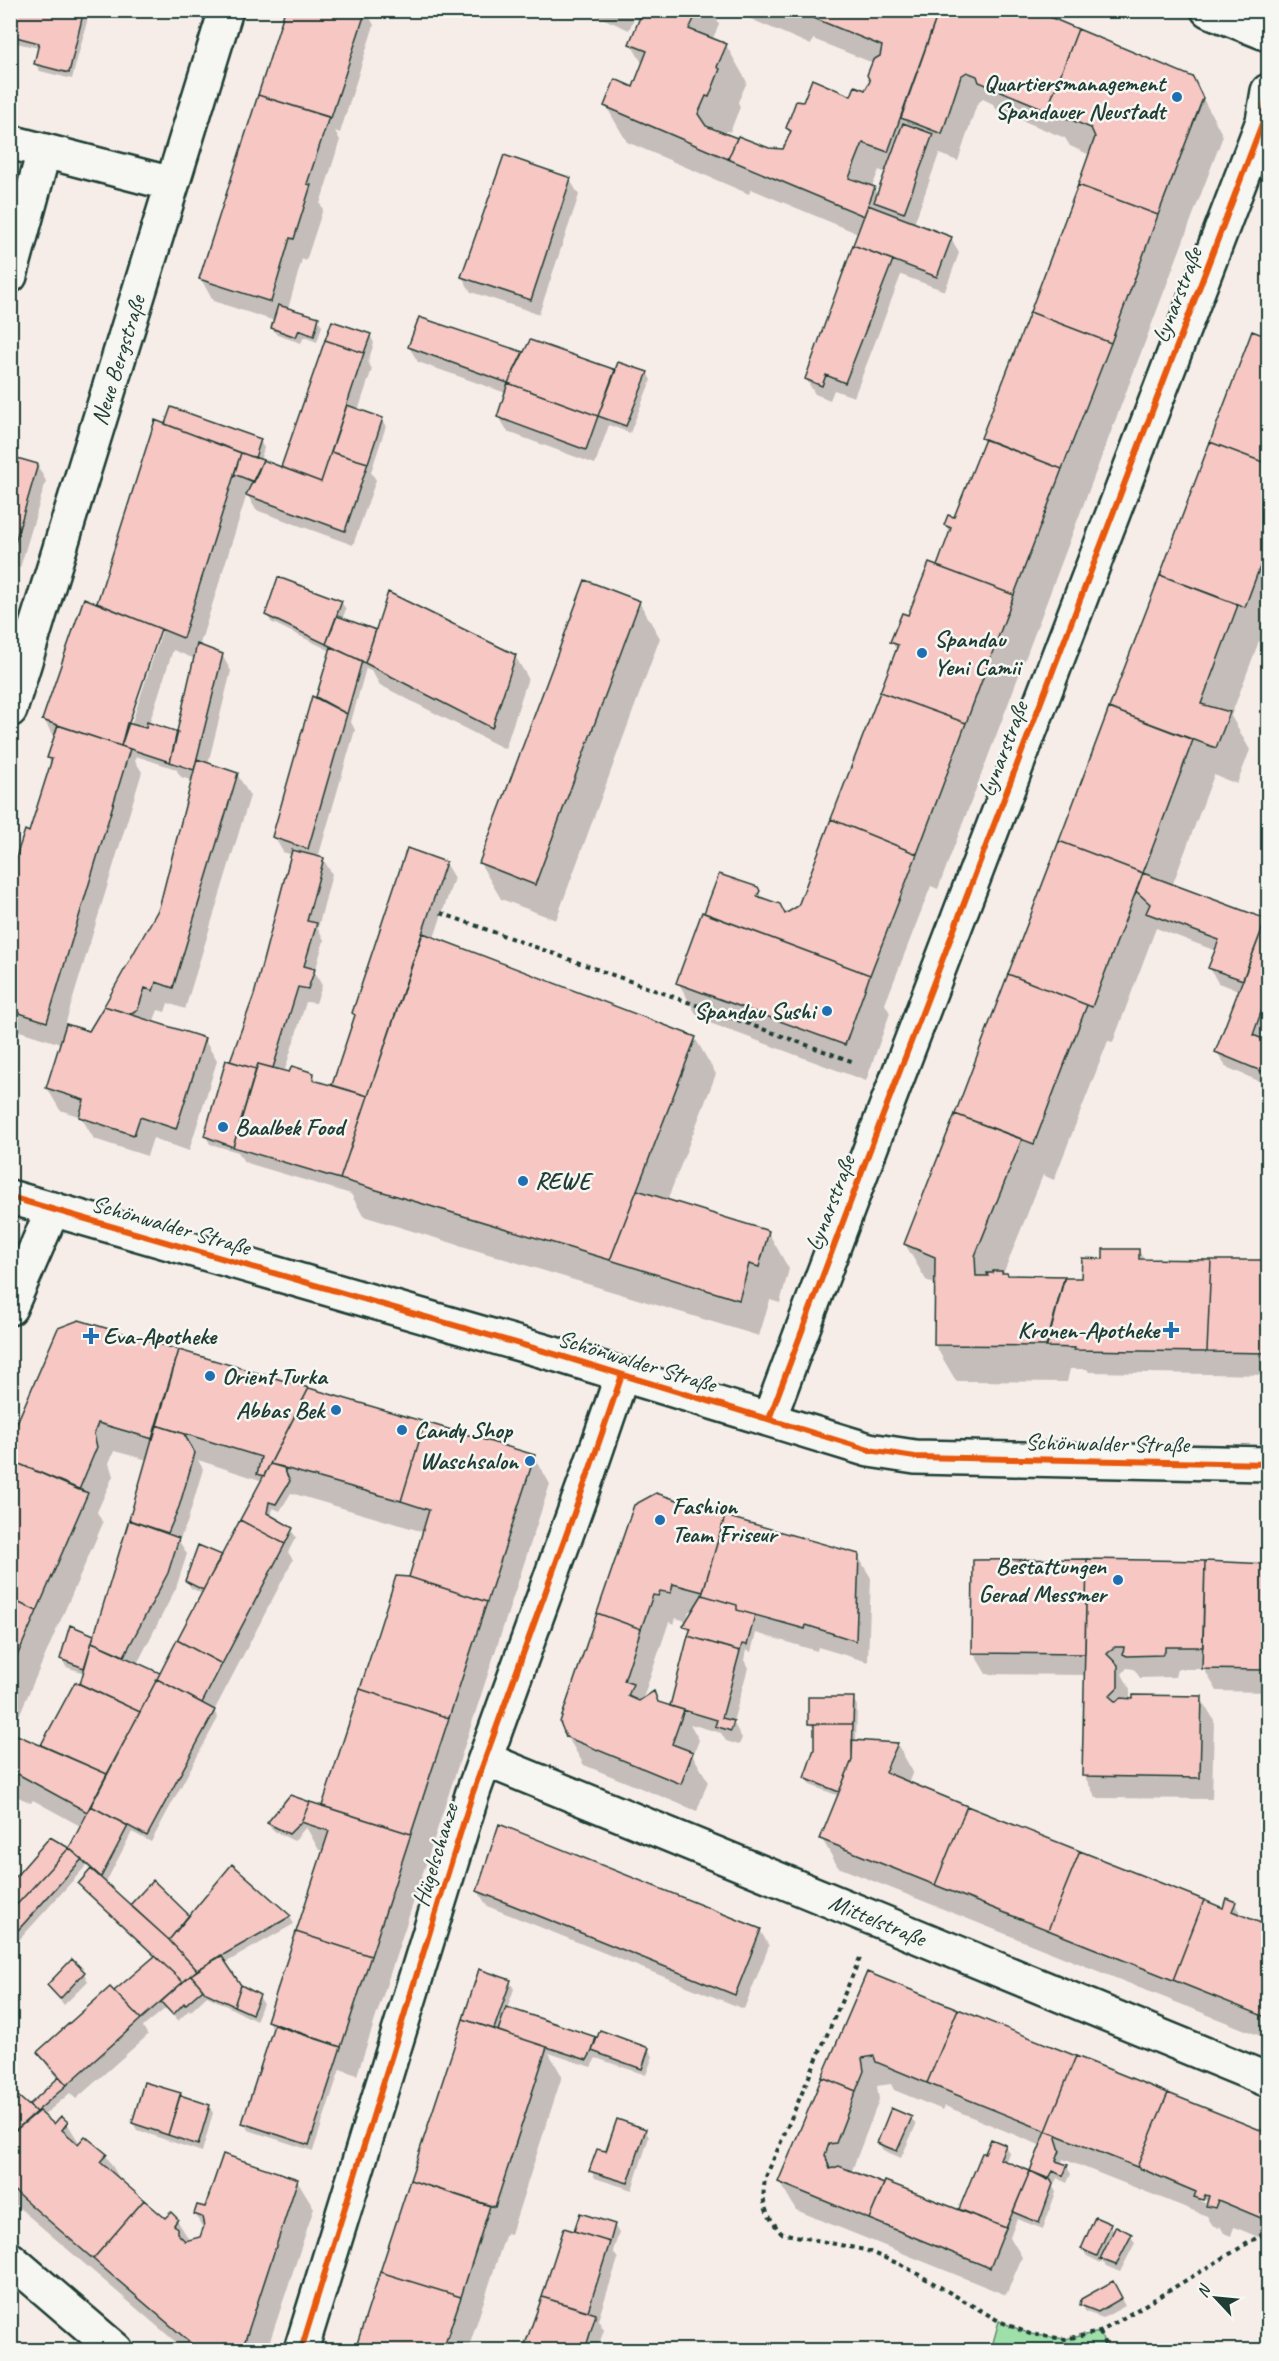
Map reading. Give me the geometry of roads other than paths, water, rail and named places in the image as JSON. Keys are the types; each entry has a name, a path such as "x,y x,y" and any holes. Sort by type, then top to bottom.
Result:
{"street":[{"name":"Neue Bergstraße","path":"10,710 226,10"},
{"path":"1208,10 1269,34"},
{"name":"Lynarstraße","path":"769,1419 1267,111"},
{"path":"10,142 172,184"},
{"path":"10,276 44,151"},
{"name":"Schönwalder Straße","path":"10,1197 622,1375 869,1450 904,1457 1269,1464"},
{"path":"10,1308 54,1209"},
{"name":"Hügelschanze","path":"301,2350 469,1807 622,1375"},
{"name":"Mittelstraße","path":"487,1760 1269,2080"},
{"path":"13,2266 116,2350"}],"place":[{"name":"Quartiersmanagement Spandauer Neustadt","path":"1177,97"},
{"name":"Spandau Yeni Camii","path":"922,653"},
{"name":"Spandau Sushi","path":"827,1011"},
{"name":"Baalbek Food","path":"223,1127"},
{"name":"REWE","path":"523,1181"},
{"name":"Kronen-Apotheke","path":"1171,1330"},
{"name":"Eva-Apotheke","path":"91,1336"},
{"name":"Orient Turka","path":"210,1376"},
{"name":"Abbas Bek","path":"336,1410"},
{"name":"Candy Shop","path":"402,1430"},
{"name":"Waschsalon","path":"530,1461"},
{"name":"Fashion Team Friseur","path":"660,1520"},
{"name":"Bestattungen Gerad Messmer","path":"1118,1580"}]}
